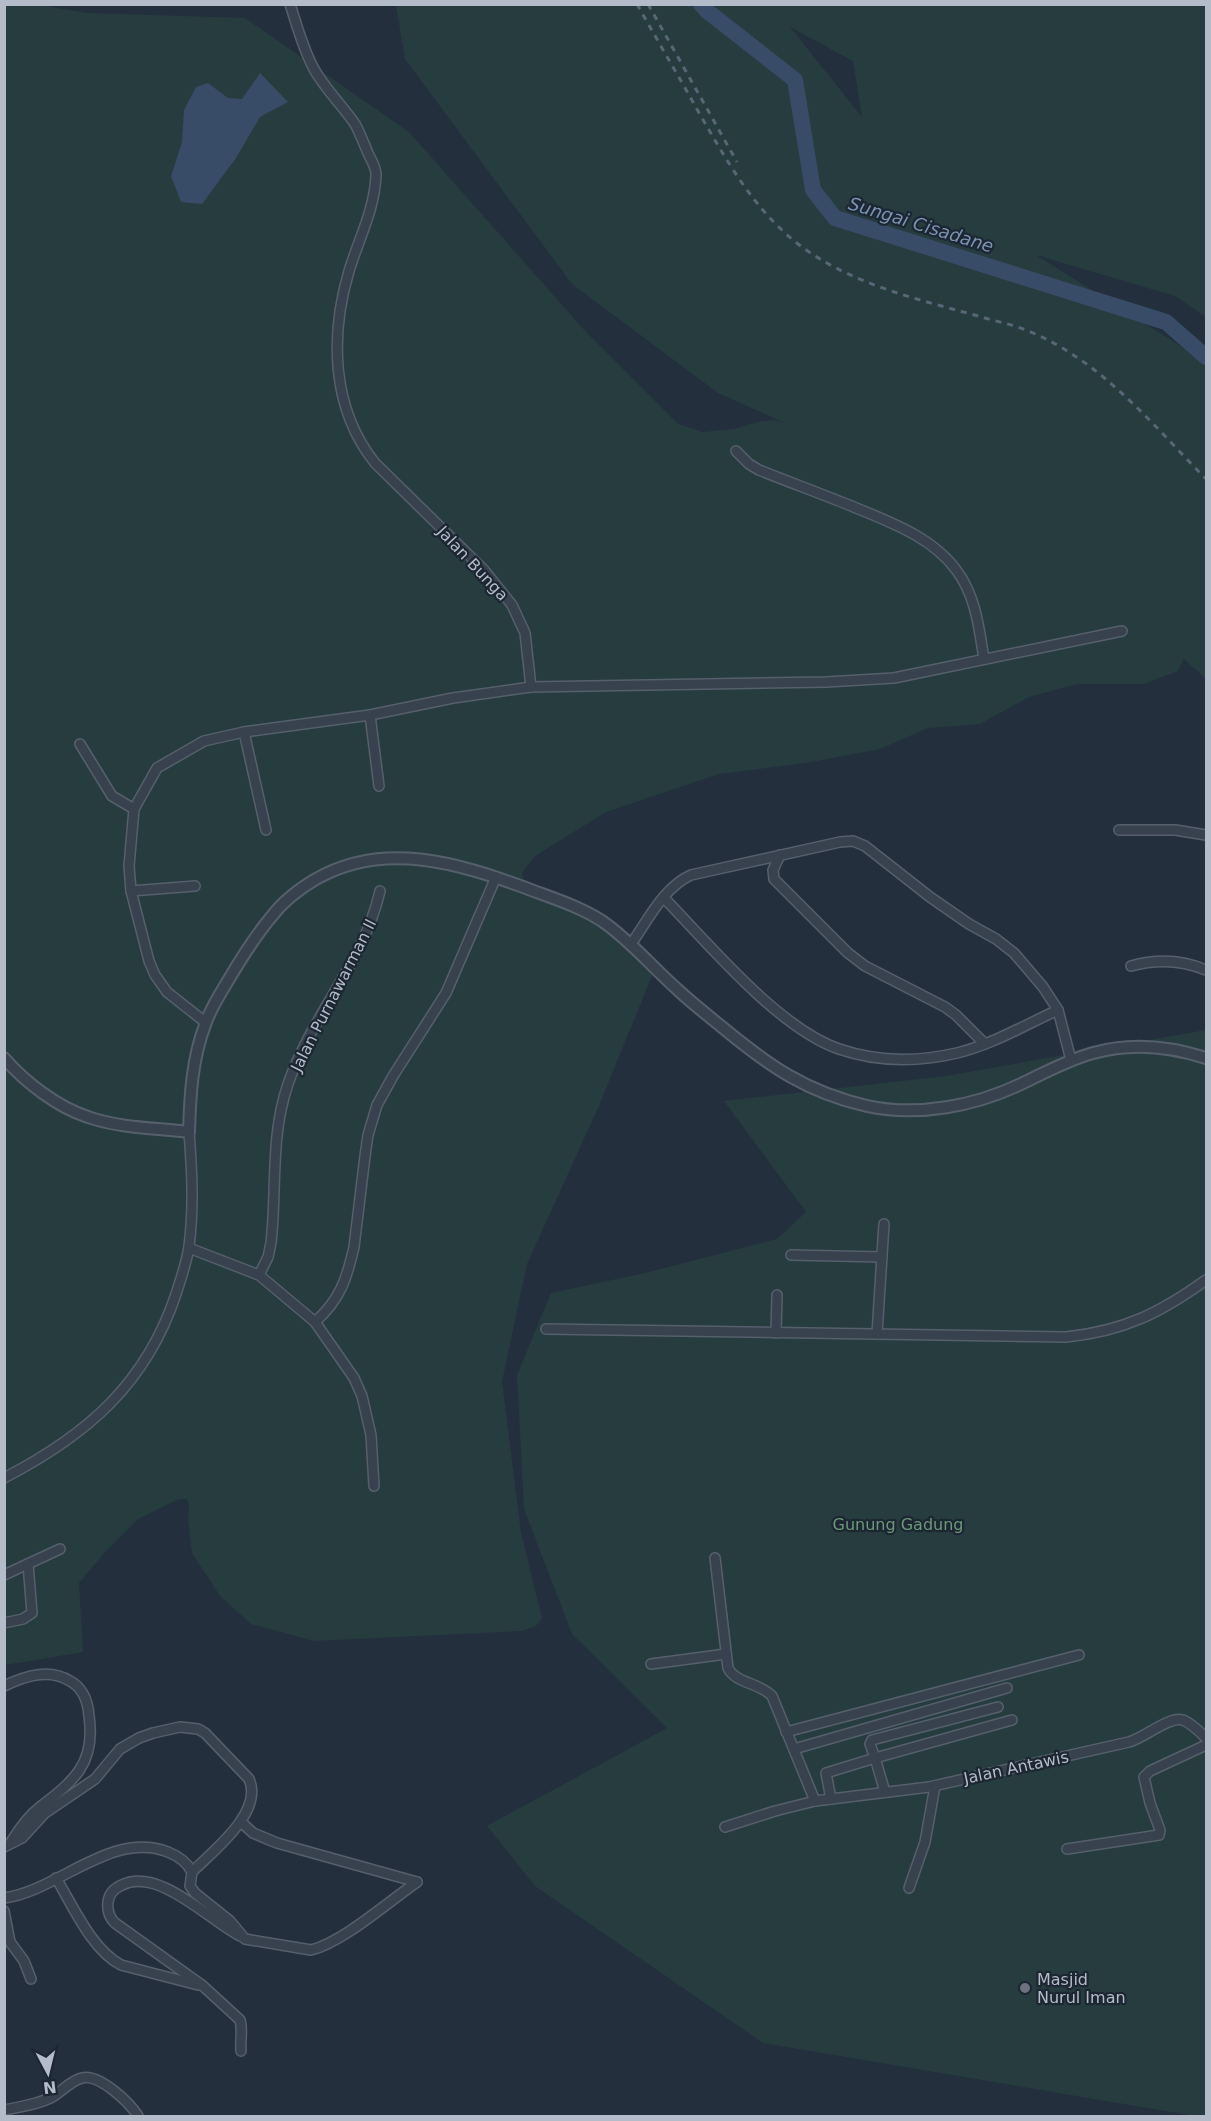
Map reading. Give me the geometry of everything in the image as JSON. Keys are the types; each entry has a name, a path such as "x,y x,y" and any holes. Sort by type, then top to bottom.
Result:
{"street":[{"name":"Jalan Bunga","path":"290,4 314,69 356,126 376,171 373,203 349,270 340,304 337,330 339,379 349,418 362,447 375,463 484,570 512,605 525,633 531,687"},
{"path":"736,451 759,470 893,523 937,551 957,570 968,590 978,619 984,659"},
{"path":"205,1022 167,992 155,975 149,961 131,891 129,866 134,809 156,768 204,741 244,732 370,715 453,698 531,687 883,679 1122,631"},
{"path":"370,715 379,786"},
{"path":"244,732 266,830"},
{"path":"80,744 112,796 134,809"},
{"path":"1119,830 1175,830 1206,835"},
{"path":"631,944 675,884 691,875 840,842 853,842 865,846 930,897 1014,953 1043,987 1058,1010 1071,1060"},
{"path":"780,855 773,870 774,879 848,953 880,975 945,1007 984,1044"},
{"path":"4,1478 39,1461 75,1437 99,1415 133,1377 148,1356 164,1325 182,1276 189,1248 192,1192 189,1132 191,1086 205,1022 254,937 279,907 303,887 328,872 357,862 386,857 432,860 496,877 578,908 599,919 631,944 678,991 760,1059 798,1082 833,1097 870,1107 933,1109 966,1104 993,1096 1071,1060 1112,1049 1146,1046 1173,1048 1206,1058"},
{"path":"315,1322 329,1310 338,1298 350,1265 366,1145 377,1105 446,993 496,877"},
{"path":"131,891 195,886"},
{"name":"Jalan Purnawarman II","path":"258,1275 268,1257 271,1243 276,1142 281,1108 288,1084 314,1026 366,937 380,891"},
{"path":"664,898 756,992 779,1012 817,1038 838,1048 889,1059 914,1060 959,1052 984,1044 1058,1010"},
{"path":"1131,966 1168,961 1198,966 1206,970"},
{"path":"4,1058 31,1084 86,1117 107,1122 189,1132"},
{"path":"877,1334 884,1224"},
{"path":"189,1248 258,1275 315,1322 354,1378 362,1396 370,1436 374,1486"},
{"path":"791,1255 882,1257"},
{"path":"546,1329 1066,1337 1114,1328 1156,1312 1175,1302 1206,1280"},
{"path":"776,1333 777,1295"},
{"path":"4,1575 60,1549"},
{"path":"715,1558 730,1673 761,1687 771,1696 815,1801"},
{"path":"4,1623 23,1620 32,1613 28,1564"},
{"path":"651,1664 726,1654"},
{"path":"786,1732 1079,1655"},
{"path":"4,1686 36,1675 48,1674 69,1680 81,1690 85,1698 91,1728 89,1748 76,1775 51,1801 41,1806 30,1817 6,1847"},
{"path":"794,1749 1006,1688"},
{"path":"885,1792 870,1744 872,1740 998,1707"},
{"path":"831,1799 825,1776 828,1771 1012,1720"},
{"name":"Jalan Antawis","path":"725,1827 815,1801 935,1786 1129,1742 1142,1738 1175,1720 1185,1721 1206,1738"},
{"path":"6,1847 22,1838 45,1813 95,1779 120,1749 146,1735 180,1727 189,1727 205,1733 249,1779 252,1797 241,1822 192,1872 190,1886 195,1893 230,1921 245,1939"},
{"path":"1067,1849 1159,1834 1160,1830 1144,1777 1150,1771 1206,1745"},
{"path":"909,1888 925,1842 935,1786"},
{"path":"241,1822 253,1833 277,1843 417,1882 339,1938 321,1948 311,1950 245,1939 157,1884 139,1880 132,1881 111,1892 109,1912 115,1923 203,1986 240,2020 241,2051"},
{"path":"4,1898 29,1891 111,1853 134,1848 159,1849 171,1853 186,1863 192,1872"},
{"path":"56,1878 98,1946 111,1960 121,1965 203,1986"},
{"path":"4,1911 9,1942 24,1961 31,1979"},
{"path":"4,2110 46,2100 79,2079 90,2077 108,2086 133,2108 138,2116"}],"green space":[{"path":"5,5 38,5 88,13 245,18 409,132 586,332 678,424 703,432 734,429 774,420 785,423 718,393 572,284 405,59 396,5 1206,5 1206,317 1175,296 1036,255 1206,362 1206,679 1184,659 1178,671 1144,684 1077,684 1029,697 980,724 928,728 880,749 806,763 719,774 606,812 535,856 522,873 525,883 594,910 648,952 653,961 652,976 598,1108 527,1264 502,1382 521,1533 542,1618 536,1626 521,1631 314,1641 251,1624 220,1596 192,1553 188,1520 189,1505 187,1499 179,1499 138,1519 79,1583 83,1652 5,1665","holes":["790,27 853,61 862,117"]},
{"name":"Gunung Gadung","path":"1206,1030 1206,2116 763,2043 535,1886 487,1826 667,1728 572,1634 524,1509 517,1375 551,1293 645,1273 777,1239 806,1212 724,1101 946,1076"}],"water":[{"path":"260,73 288,102 260,117 236,158 202,204 181,202 171,176 182,142 184,110 196,87 208,83 228,98 242,99"}],"waterway":[{"name":"Sungai Cisadane","path":"701,4 795,80 813,190 835,218 1166,322 1206,357"}],"railway":[{"path":"637,4 731,167 756,201 785,233 822,260 864,281 909,297 1020,328 1053,343 1078,358 1124,395 1206,479"},
{"path":"648,4 737,162"}],"place":[{"name":"Masjid Nurul Iman","path":"1025,1988"}]}
